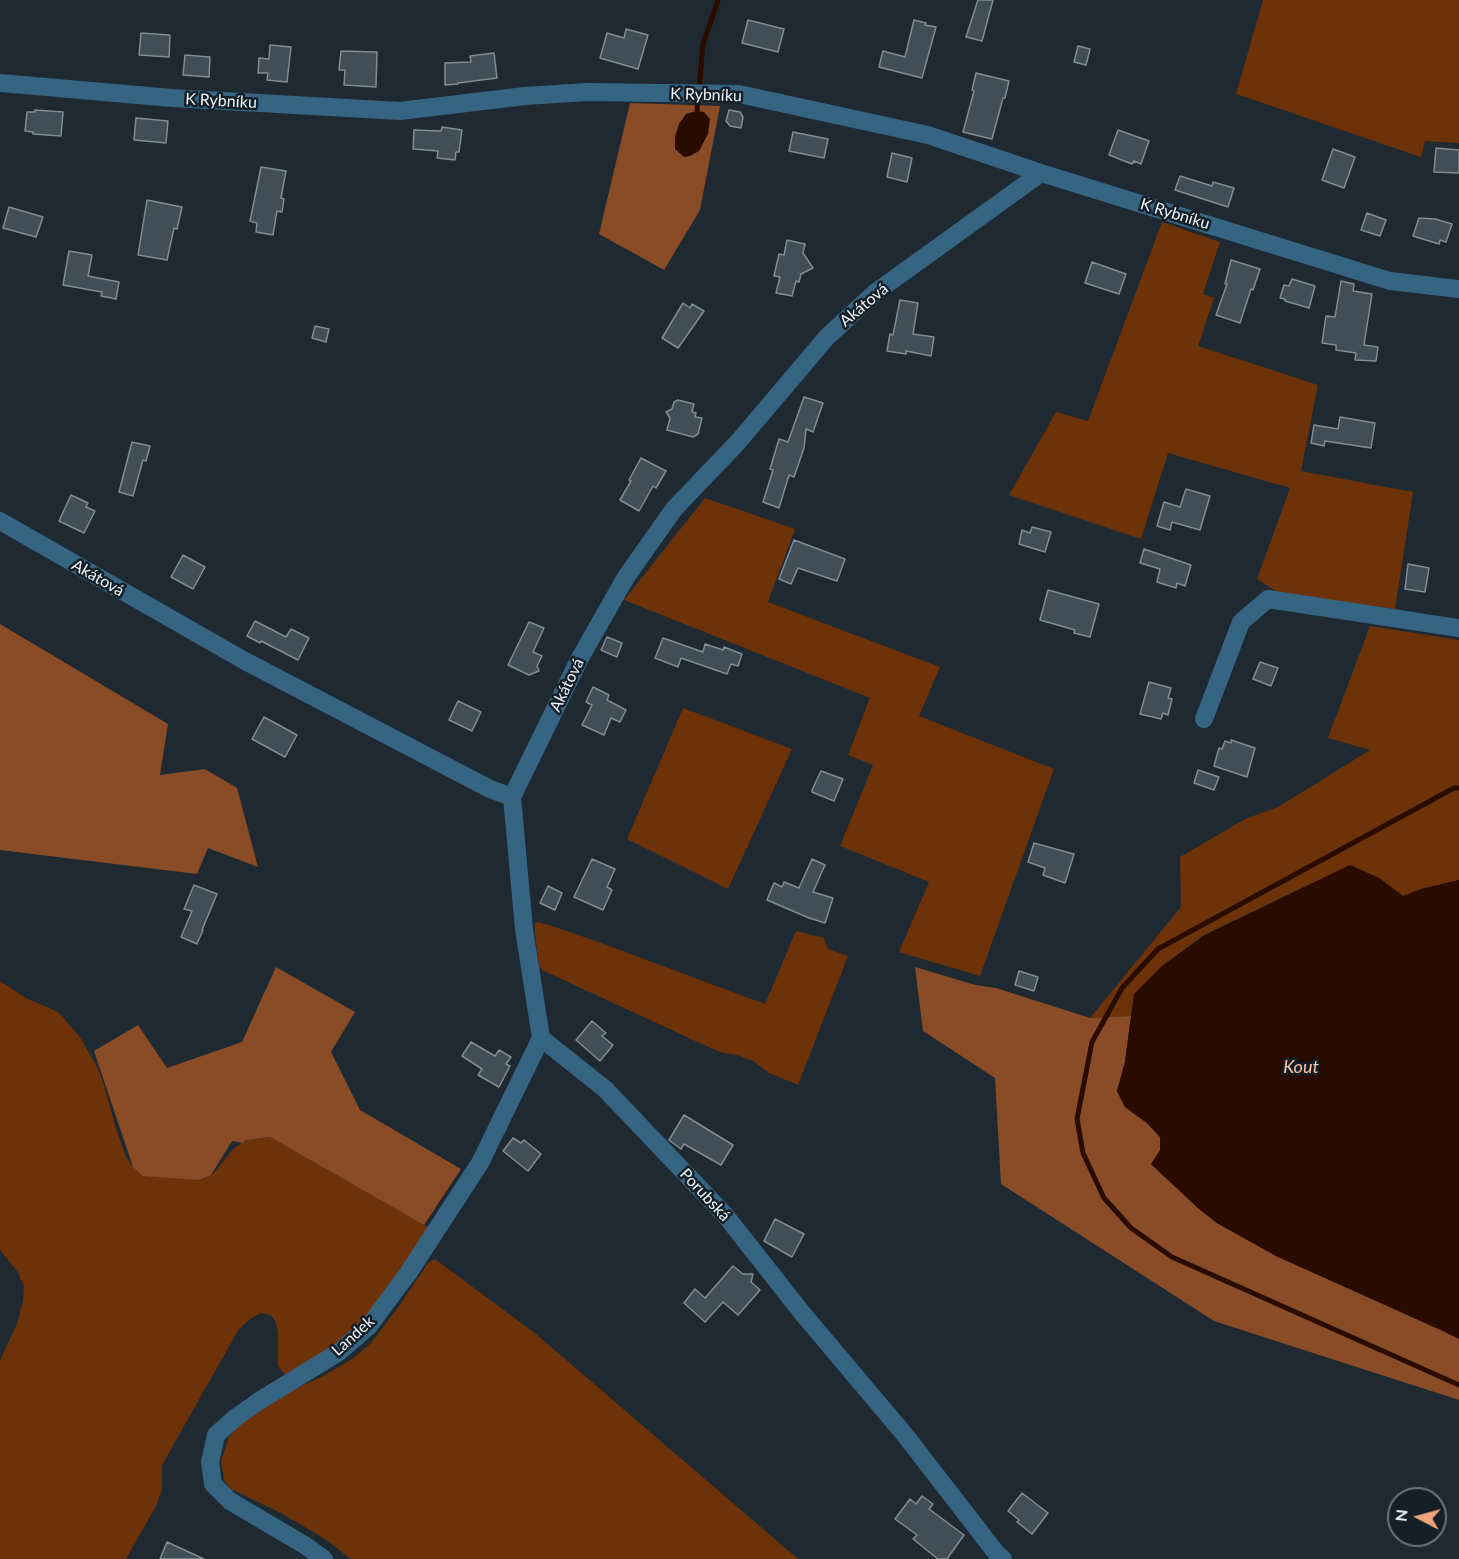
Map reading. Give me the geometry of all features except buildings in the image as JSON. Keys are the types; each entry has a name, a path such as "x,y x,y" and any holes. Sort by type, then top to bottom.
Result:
{"street":[{"name":"K Rybníku","path":"0,83 172,98 400,111 525,96 587,92 739,94 928,135 1390,281 1459,289"},
{"name":"Akátová","path":"0,521 245,661 490,789 512,797 580,658 626,577 674,509 738,442 826,337 876,292 1041,172"},
{"path":"1204,719 1241,622 1268,599 1459,628"},
{"path":"512,797 524,929 541,1038"},
{"name":"Landek","path":"324,1559 230,1501 213,1484 210,1462 216,1435 259,1401 339,1352 369,1326 408,1272 480,1162 541,1038"},
{"name":"Porubská","path":"541,1038 605,1089 725,1215 802,1314 905,1435 1003,1559"}],"shaded area":[{"path":"1263,0 1459,0 1459,143 1425,141 1421,157 1236,94"},
{"path":"630,103 720,106 700,210 664,270 599,234"},
{"path":"1162,222 1220,242 1203,294 1214,298 1198,346 1318,385 1301,471 1413,492 1394,616 1280,594 1257,579 1290,488 1168,453 1141,539 1009,495 1056,412 1088,421"},
{"path":"705,498 795,529 768,602 940,667 919,716 1054,769 980,976 899,952 929,882 840,846 873,765 848,755 870,698 624,600"},
{"path":"0,624 168,724 160,775 205,769 237,788 258,867 208,848 197,874 0,850"},
{"path":"1370,626 1459,640 1459,880 1403,896 1379,878 1350,865 1204,935 1162,966 1135,994 1131,1016 1090,1018 1181,907 1180,857 1245,819 1278,807 1370,750 1328,738"},
{"path":"683,708 792,749 728,889 627,839"},
{"path":"538,922 765,1004 796,931 824,938 828,949 848,956 798,1085 769,1073 753,1061 704,1045 544,971 539,967 534,924"},
{"path":"276,967 355,1012 331,1052 360,1110 461,1169 424,1225 270,1137 246,1140 242,1143 232,1141 211,1175 199,1180 143,1176 133,1167 94,1051 138,1025 167,1068 242,1042"},
{"path":"915,967 975,985 996,988 1090,1018 1131,1016 1125,1062 1117,1091 1125,1107 1147,1123 1160,1137 1161,1150 1151,1164 1217,1223 1276,1256 1459,1339 1459,1400 1214,1321 1001,1184 995,1078 923,1031"},
{"path":"0,981 26,998 58,1012 80,1037 97,1067 126,1157 133,1167 199,1180 213,1174 233,1149 246,1140 270,1137 428,1227 422,1239 354,1334 285,1375 278,1366 278,1332 271,1315 260,1313 239,1329 162,1465 162,1490 156,1506 126,1559 0,1559 0,1360 17,1324 24,1286 17,1271 0,1250"},
{"path":"435,1259 536,1334 798,1559 351,1559 325,1539 281,1513 231,1489 224,1480 221,1461 229,1437 241,1423 276,1398 325,1375 352,1359 371,1343 428,1263"}],"water":[{"path":"704,112 710,119 708,134 699,151 684,157 675,149 675,137 679,124 686,114"},
{"name":"Kout","path":"1350,865 1379,878 1403,896 1459,880 1459,1339 1276,1256 1217,1223 1151,1164 1160,1150 1160,1137 1147,1123 1125,1107 1117,1091 1125,1062 1134,994 1162,966 1205,935"}],"waterway":[{"path":"697,111 703,44 718,0"},
{"path":"1459,788 1454,788 1158,949 1122,988 1092,1042 1077,1119 1083,1153 1104,1198 1131,1228 1172,1257 1459,1385"}]}
